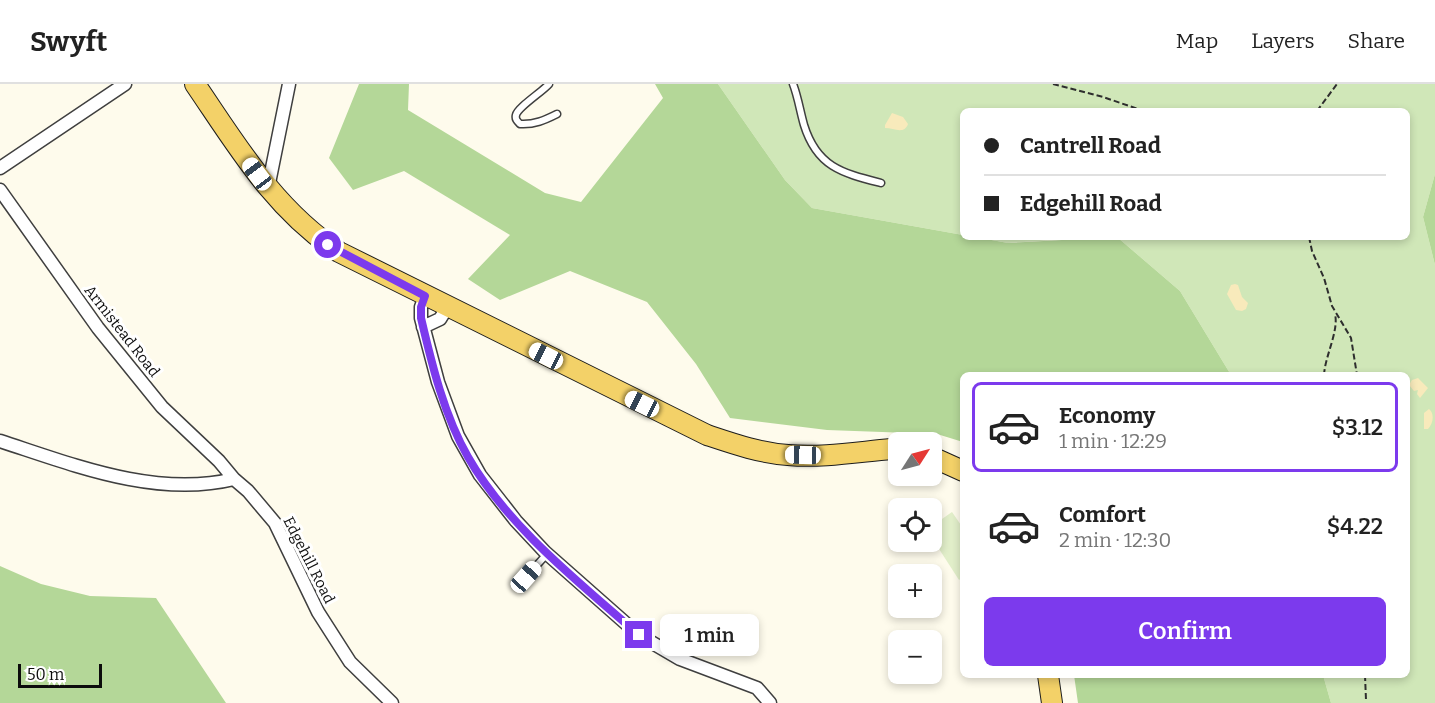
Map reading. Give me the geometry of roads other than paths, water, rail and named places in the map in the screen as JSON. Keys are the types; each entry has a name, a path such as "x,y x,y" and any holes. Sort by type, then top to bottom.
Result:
{"main road":[{"path":"195,84 268,188 300,223 339,252 707,435 736,445 789,455 888,449"},
{"path":"942,460 960,466"},
{"path":"1048,678 1052,703"}],"street":[{"path":"0,168 125,84"},
{"path":"268,188 290,84"},
{"name":"Armistead Road","path":"0,190 98,328 162,407 219,461 234,479"},
{"path":"425,296 420,312 438,382 468,456 516,521 547,554 639,635 680,659 757,688 770,703"},
{"path":"423,327 440,319 448,306"},
{"path":"0,441 149,483 198,486 234,479"},
{"name":"Edgehill Road","path":"234,479 275,523 318,612 350,662 392,703"}],"lane":[{"path":"549,84 542,93 519,110 516,119 520,124 527,124 557,114"},
{"path":"793,84 803,122 814,149 832,166 855,176 881,183"},
{"path":"526,577 547,554"}]}
